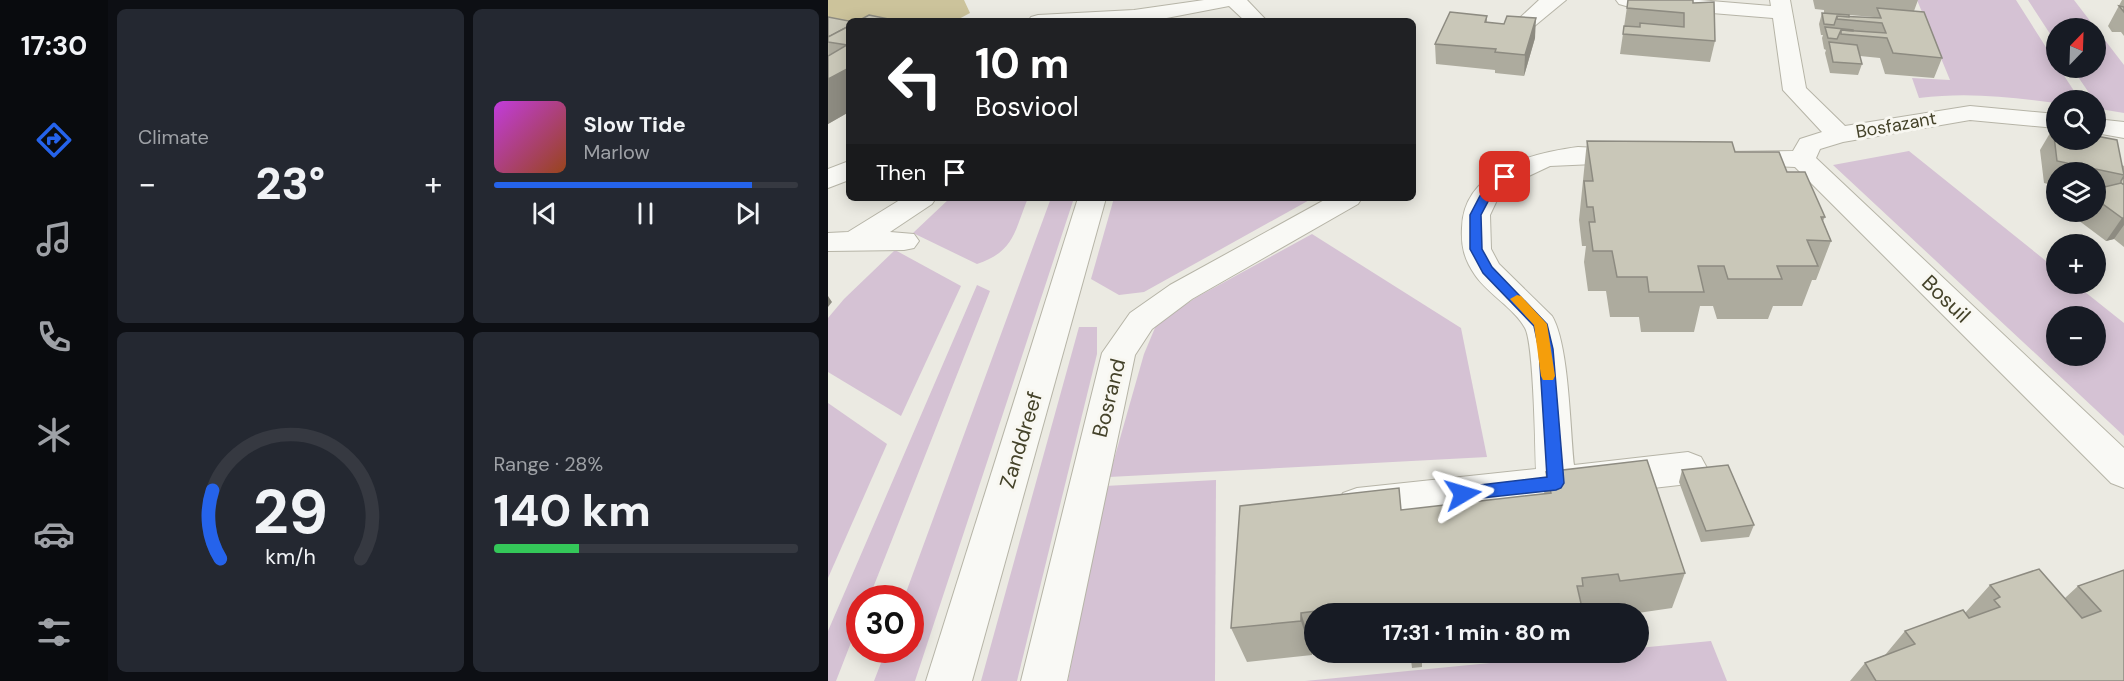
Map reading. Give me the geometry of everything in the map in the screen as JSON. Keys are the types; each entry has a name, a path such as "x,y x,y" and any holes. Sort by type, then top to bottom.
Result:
{"street":[{"path":"1037,18 1043,0"},
{"path":"1096,18 1137,12 1204,7 1227,0"},
{"path":"1235,0 1254,18"},
{"path":"1519,29 1550,1 1556,0"},
{"name":"Bosfazant","path":"1626,0 1781,7 1795,90 1839,135 1970,113 2046,120"},
{"path":"2106,127 2124,130"},
{"path":"1708,157 1802,159 1809,144 1839,135"},
{"path":"828,158 846,153"},
{"path":"1556,483 1546,349 1541,324 1488,270 1476,249 1476,215 1486,194 1505,177 1544,159 1578,155 1660,156"},
{"name":"Bosuil","path":"1802,159 2124,472"},
{"path":"828,180 846,171"},
{"path":"841,242 916,201"},
{"name":"Zanddreef","path":"949,681 1091,201"},
{"name":"Bosrand","path":"1044,681 1119,353 1141,321 1181,292 1343,201"},
{"path":"841,242 904,242"},
{"path":"1324,509 1688,468"}],"shaded area":[{"path":"828,0 964,0 970,13 961,18 846,18 846,25 828,22"},
{"path":"1917,0 2016,0 2046,47 2046,78 2066,78 2073,90 2046,90 2046,102 1971,95 1919,98 1912,78 1950,80"},
{"path":"2028,0 2074,0 2088,18 2046,18 2046,28"},
{"path":"2106,42 2124,65 2124,113 2106,110 2106,90 2087,90 2079,78 2106,78"},
{"path":"1909,151 2046,261 2046,294 2088,294 2103,306 2046,306 2046,363 1833,165"},
{"path":"947,201 1027,201 1012,239 999,253 977,264 913,233"},
{"path":"1050,201 1073,201 924,654 924,585 909,585"},
{"path":"1113,201 1308,201 1144,292 1119,295 1091,279"},
{"path":"1312,234 1461,328 1487,457 1109,477 1144,354 1157,323 1197,297"},
{"path":"895,250 961,286 901,416 828,372 828,318 844,299"},
{"path":"977,285 990,291 874,585 848,585"},
{"path":"2106,309 2124,323 2124,436 2049,366 2106,366"},
{"path":"1079,327 1097,327 1097,354 1017,681 981,681"},
{"path":"828,403 887,444 828,578"},
{"path":"1216,480 1215,681 1068,681 1105,486"},
{"path":"846,589 846,655 836,681 828,681 828,631"},
{"path":"1711,641 1727,681 1305,681 1490,663 1649,663 1649,647"},
{"path":"881,663 921,663 915,681 874,681"}],"building":[{"path":"1628,0 1714,2 1715,41 1623,34 1624,26 1640,27 1640,23 1684,27 1684,13 1627,8"},
{"path":"1877,8 1924,12 1942,58 1893,53 1887,38 1841,34 1841,30 1886,33 1882,23 1837,19 1837,16 1881,18"},
{"path":"1450,12 1487,16 1485,22 1504,24 1507,16 1536,18 1525,55 1495,52 1496,49 1435,44"},
{"path":"1822,13 1849,15 1849,17 1837,16 1834,25 1824,24"},
{"path":"869,15 884,18 864,18"},
{"path":"828,17 846,20 846,28 828,37"},
{"path":"1825,27 1853,31 1841,30 1837,39 1828,38"},
{"path":"846,28 846,45 828,42 828,37"},
{"path":"1829,42 1857,45 1862,64 1833,62"},
{"path":"846,46 846,70 828,79 828,56"},
{"path":"2106,138 2117,140 2124,175 2106,171 2106,162 2057,161 2056,150 2106,150"},
{"path":"1587,141 1732,142 1735,152 1779,152 1787,172 1805,172 1825,217 1821,217 1831,241 1807,240 1818,266 1777,266 1782,279 1728,279 1724,266 1698,266 1704,292 1649,292 1647,277 1617,277 1612,251 1593,251 1589,222 1595,222 1593,207 1587,207 1584,181 1593,181"},
{"path":"2121,183 2124,185 2124,218 2106,206 2106,187"},
{"path":"1647,460 1685,573 1620,581 1618,574 1582,578 1583,586 1577,586 1581,603 1304,603 1301,621 1231,628 1240,506 1399,488 1401,510 1551,493 1546,472"},
{"path":"1728,465 1754,525 1706,531 1682,470"},
{"path":"2039,569 2082,618 2101,611 2078,586 2124,570 2124,681 1876,681 1865,663 1915,644 1905,631 1963,610 1969,618 2000,607 1994,600 2000,597 1990,585"}],"slow traffic":[{"path":"1517,299 1541,324 1548,376"}],"route":[{"path":"1463,494 1556,483 1546,349 1541,324 1488,270 1476,249 1476,215 1486,194 1505,177"}]}
